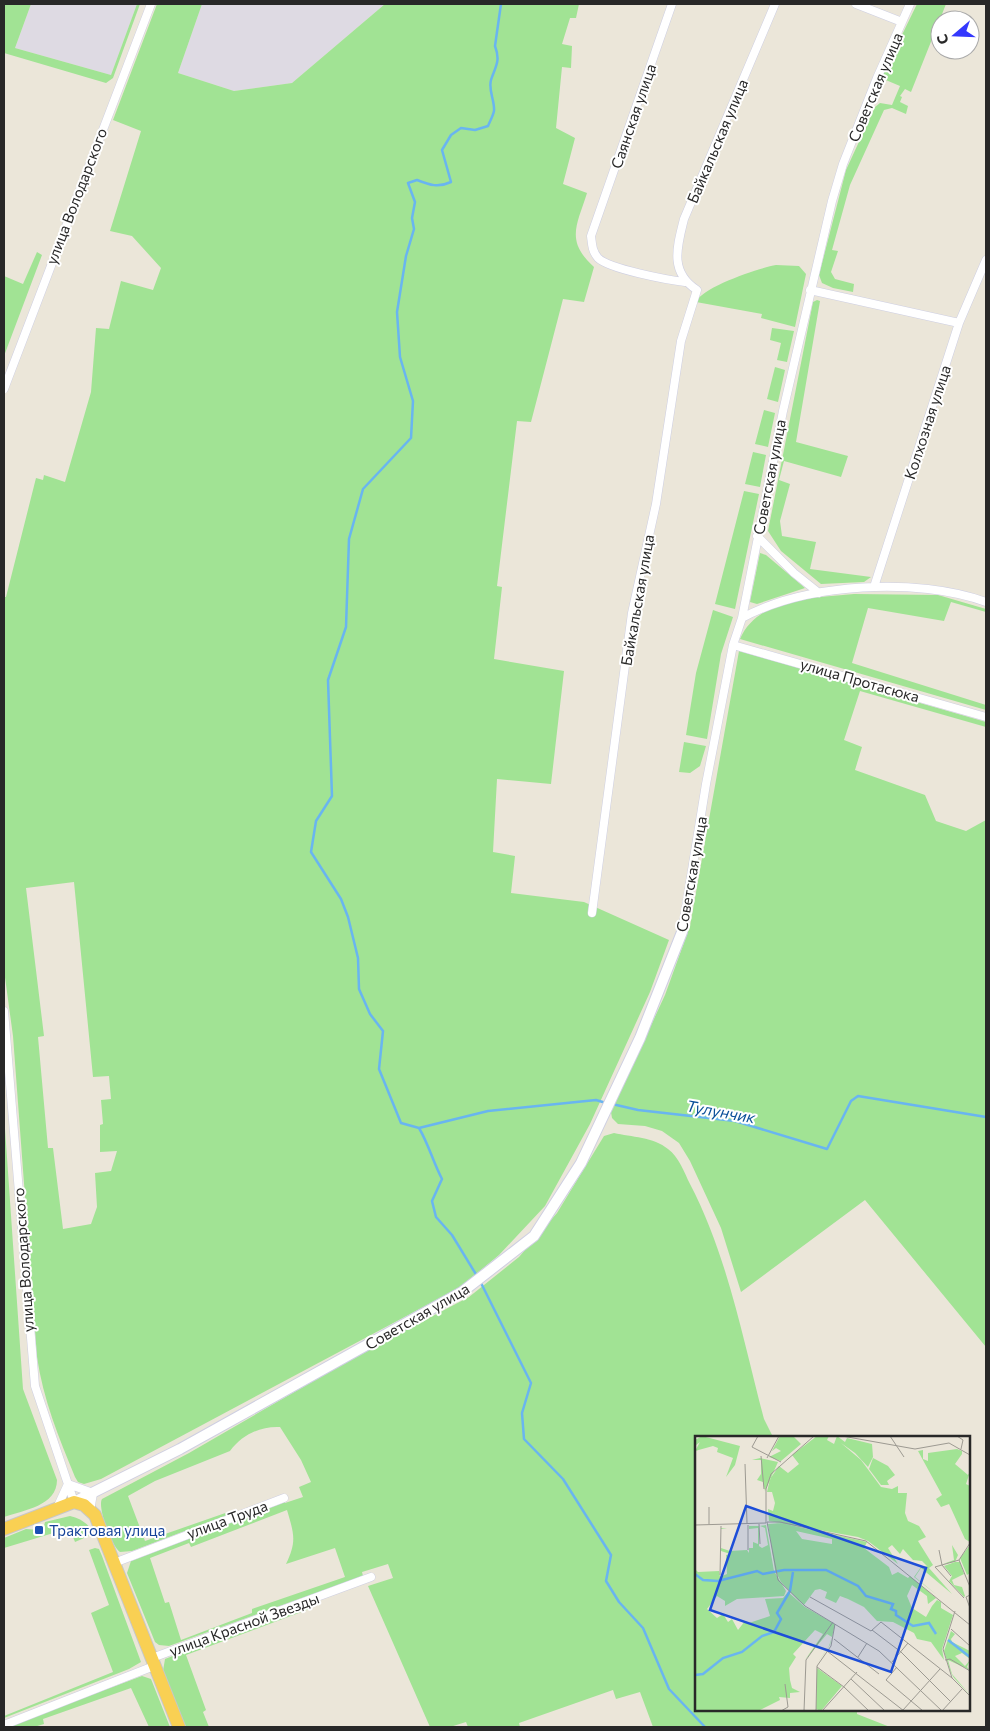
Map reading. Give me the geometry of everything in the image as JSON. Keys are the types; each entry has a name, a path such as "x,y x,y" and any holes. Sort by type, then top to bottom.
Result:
{"highway":[{"path":"4,1529 74,1502 84,1505 90,1511 100,1525 179,1727"}],"street":[{"name":"улица Володарского","path":"4,389 151,4"},
{"name":"Саянская улица","path":"672,4 593,228 592,248 603,260 666,280 685,282"},
{"name":"Байкальская улица","path":"592,913 632,613 656,504 681,341 698,290 682,278 678,262 678,242 684,219 776,4"},
{"path":"856,4 902,22"},
{"name":"Советская улица","path":"74,1502 188,1444 462,1292 534,1236 581,1163 640,1038 682,932 706,784 733,645 742,618 757,536 810,290 843,164 877,78 910,4"},
{"name":"Колхозная улица","path":"874,587 959,323 986,260"},
{"path":"810,290 959,323"},
{"path":"757,536 794,574 819,593"},
{"path":"742,618 764,607 819,593 874,587 943,590 962,593 986,602"},
{"name":"улица Протасюка","path":"733,645 986,717"},
{"name":"улица Володарского","path":"4,1011 34,1386 74,1502"},
{"path":"57,1508 68,1484 93,1493 90,1511"},
{"name":"улица Труда","path":"114,1563 284,1498"},
{"name":"улица Красной Звезды","path":"4,1725 153,1662 372,1578"}],"shaded area":[{"path":"31,4 137,4 111,75 15,48"},
{"path":"202,4 385,4 292,83 234,91 178,73"}],"green space":[{"path":"5,4 31,4 15,48 111,75 137,4 140,4 113,78 106,83 4,53"},
{"path":"157,4 202,4 178,73 234,91 292,83 385,4 579,4 576,18 570,18 562,44 572,46 571,68 562,67 556,128 575,138 563,184 587,193 577,224 576,241 585,258 594,267 584,302 563,299 531,422 517,421 497,586 502,587 494,659 564,671 551,784 497,779 493,852 515,856 511,893 584,902 669,940 650,992 590,1124 545,1206 499,1255 459,1288 101,1479 84,1484 78,1482 75,1477 58,1433 47,1403 37,1357 13,1036 4,970 4,597 6,597 36,478 43,480 44,475 65,482 91,392 96,328 109,329 121,281 153,290 161,268 132,236 110,231 141,131 113,120","holes":["74,882 93,1077 109,1076 111,1099 101,1100 103,1124 100,1125 100,1152 117,1151 111,1171 95,1173 97,1207 91,1224 63,1229 53,1148 48,1148 38,1037 44,1036 26,888"]},
{"path":"917,4 946,4 944,10 930,10 930,44 911,92 905,89 900,96 902,97 900,102 908,106 906,114 892,108 884,110 850,185 832,250 838,251 831,272 835,279 854,284 853,292 833,288 822,283 819,275 846,170 875,107 880,103 892,105 900,86 881,78"},
{"path":"37,252 42,255 4,356 4,276 23,284"},
{"path":"776,265 799,266 806,274 795,327 761,318 762,314 696,302 700,296 719,284"},
{"path":"820,301 796,442 848,456 841,477 784,461 779,480 790,484 780,521 782,536 816,542 810,569 871,577 864,582 821,584 781,551 768,531 813,302"},
{"path":"772,328 794,331 787,362 777,360 781,343 770,340"},
{"path":"775,367 785,370 778,402 767,399"},
{"path":"764,410 775,413 768,447 755,444"},
{"path":"753,452 766,455 760,487 745,484"},
{"path":"744,491 759,494 735,609 715,604"},
{"path":"760,553 766,555 805,588 757,604 750,602"},
{"path":"854,594 938,595 986,609 986,612 951,602 944,621 868,608 852,663 986,705 986,710 740,639 748,625 774,607 806,599"},
{"path":"713,610 733,617 721,654 707,739 686,735 696,673"},
{"path":"739,651 986,722 986,727 860,691 844,740 862,747 855,770 925,795 936,821 966,831 986,820 986,1347 865,1200 741,1292 721,1228 690,1161 679,1143 662,1131 645,1126 618,1124 612,1118 611,1112 665,995 690,926"},
{"path":"684,742 706,746 700,766 690,773 679,772"},
{"path":"4,1114 23,1389 57,1480 56,1489 46,1501 38,1506 4,1517"},
{"path":"614,1133 642,1138 656,1142 672,1152 681,1165 715,1240 733,1299 764,1419 772,1436 695,1436 695,1711 857,1711 857,1714 890,1727 653,1727 640,1692 616,1699 613,1690 519,1723 520,1727 468,1727 466,1722 450,1727 430,1727 368,1586 393,1578 388,1564 362,1572 363,1576 169,1646 159,1645 155,1642 127,1573 131,1561 285,1502 303,1497 299,1487 311,1482 301,1460 280,1427 273,1427 252,1433 240,1440 230,1451 155,1481 128,1496 145,1541 234,1510 235,1512 132,1551 120,1552 113,1543 106,1527 101,1503 102,1499 189,1453 360,1354 469,1297 519,1257 557,1213 604,1136","holes":["287,1510 293,1532 292,1549 286,1564 335,1548 345,1577 252,1609 252,1613 181,1640 169,1602 165,1603 150,1558 189,1543 191,1547"]},
{"path":"70,1516 79,1519 87,1525 92,1530 91,1535 75,1542 73,1537 60,1531 4,1548 4,1538 26,1529 39,1530 39,1532 43,1530 45,1522"},
{"path":"99,1549 102,1556 141,1662 129,1669 4,1718 4,1716 113,1672 91,1613 109,1605 89,1550"},
{"path":"310,1603 312,1608 186,1655 206,1710 203,1712 209,1727 186,1727 163,1671 165,1659"},
{"path":"142,1676 151,1679 170,1727 149,1727 131,1688 43,1719 44,1724 34,1727 5,1727"}],"waterway":[{"path":"477,1276 452,1235 436,1217 432,1201 442,1179 419,1128 401,1123 379,1069 383,1031 370,1014 359,989 358,958 348,917 341,899 311,852 316,821 332,796 328,680 346,627 349,539 363,489 411,438 413,401 400,357 397,312 406,256 414,229 412,218 415,202 408,183 417,180 438,185 451,182 442,150 451,135 461,128 475,130 488,126 494,111 490,84 497,64 495,46 501,4"},
{"name":"Тулунчик","path":"612,1104 638,1110 735,1121 827,1149 851,1101 858,1096 986,1117"},
{"name":"Тулунчик","path":"419,1128 488,1111 596,1100 606,1103"},
{"path":"480,1281 531,1383 522,1413 524,1439 563,1479 611,1555 606,1581 619,1602 643,1628 669,1689 705,1727"}],"place":[{"name":"Трактовая улица","path":"39,1530"}]}
